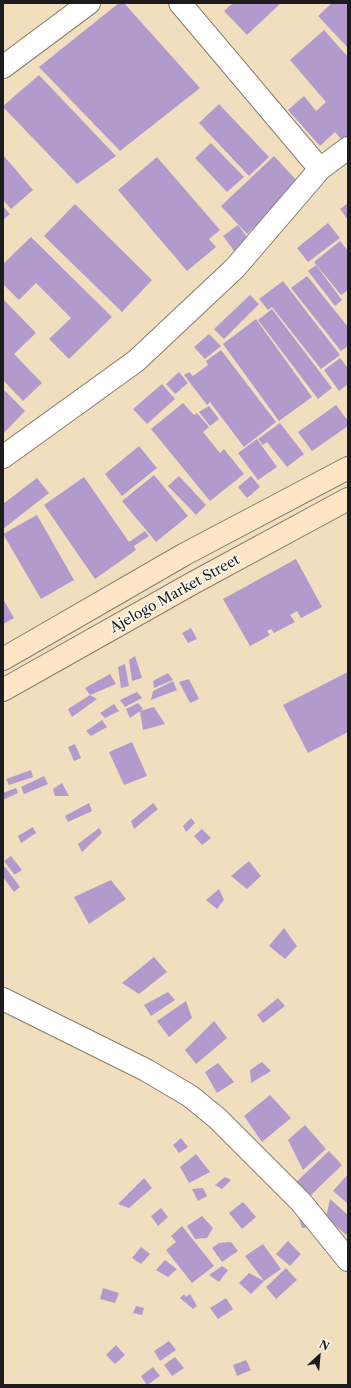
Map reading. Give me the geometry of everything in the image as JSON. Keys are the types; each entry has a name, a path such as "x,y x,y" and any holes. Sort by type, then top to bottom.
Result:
{"street":[{"path":"3,67 89,3"},
{"path":"180,3 320,169"},
{"path":"3,457 136,361 234,268 320,169 348,148"},
{"name":"Ajelogo Market Street","path":"3,659 185,554 348,468"},
{"name":"Ajelogo Market Street","path":"3,690 193,583 348,499"},
{"path":"3,999 146,1070 190,1096 217,1118 301,1202 348,1260"}],"building":[{"path":"119,3 124,3 200,88 120,151 39,67"},
{"path":"233,3 281,3 247,35 224,11"},
{"path":"332,3 348,3 348,48 318,16"},
{"path":"324,30 348,57 348,147 335,132 320,146 288,110 304,96 316,111 326,102 290,60"},
{"path":"39,75 116,156 77,184 3,107"},
{"path":"219,104 269,157 249,176 199,123"},
{"path":"211,143 244,177 227,192 195,158"},
{"path":"3,155 33,190 11,209 3,200"},
{"path":"274,156 300,184 247,234 221,206"},
{"path":"157,157 220,230 209,239 216,247 187,271 118,190"},
{"path":"348,203 348,220 340,209"},
{"path":"75,204 152,280 122,312 44,236"},
{"path":"3,206 10,214 3,220"},
{"path":"328,223 340,238 308,262 297,248"},
{"path":"238,225 250,241 235,252 223,236"},
{"path":"31,237 112,317 69,359 49,339 71,318 36,283 19,300 3,284 3,264"},
{"path":"340,241 348,251 348,290 341,295 314,262"},
{"path":"316,265 342,300 335,306 308,271"},
{"path":"307,276 348,327 348,346 341,351 291,288"},
{"path":"283,281 340,355 321,369 272,307 268,310 259,299"},
{"path":"250,295 259,304 224,339 214,329"},
{"path":"3,299 36,333 14,354 42,383 23,401 3,380"},
{"path":"272,309 332,388 318,399 258,320"},
{"path":"256,319 312,397 279,421 223,344"},
{"path":"209,334 221,346 205,359 194,347"},
{"path":"221,350 276,422 244,447 210,402 207,405 184,375 189,372 193,376 208,365 206,361"},
{"path":"340,358 348,368 348,384 339,391 324,370"},
{"path":"179,372 188,383 175,394 166,384"},
{"path":"162,384 175,399 147,424 133,409"},
{"path":"3,389 25,411 3,434"},
{"path":"183,403 194,415 197,413 209,427 203,432 220,453 224,449 244,474 210,501 151,429"},
{"path":"336,405 348,421 348,426 312,451 298,432"},
{"path":"209,406 219,419 210,426 199,412"},
{"path":"280,423 304,454 287,467 267,442 263,445 258,439"},
{"path":"257,439 277,467 258,480 238,453"},
{"path":"139,446 157,468 122,496 105,474"},
{"path":"154,475 188,516 156,542 122,501"},
{"path":"179,476 206,505 196,515 168,486"},
{"path":"251,476 260,487 247,498 238,487"},
{"path":"84,477 129,542 145,531 149,536 134,546 136,550 95,579 44,505"},
{"path":"37,478 49,493 3,529 3,504"},
{"path":"37,515 74,580 41,599 3,534"},
{"path":"296,559 322,607 301,618 297,611 290,615 295,622 274,633 271,629 267,631 270,635 250,646 223,599"},
{"path":"3,599 14,618 3,624"},
{"path":"191,628 197,639 188,643 182,633"},
{"path":"135,656 142,678 132,681 129,660"},
{"path":"125,664 129,686 121,688 118,667"},
{"path":"348,672 348,732 308,753 283,705"},
{"path":"168,673 173,680 154,688 153,681"},
{"path":"110,674 116,684 90,695 85,688"},
{"path":"189,679 199,699 190,703 179,682"},
{"path":"173,681 177,690 151,700 153,691"},
{"path":"137,692 142,698 125,707 120,700"},
{"path":"90,695 97,699 72,717 68,709"},
{"path":"138,703 143,709 130,718 126,709"},
{"path":"114,704 119,711 105,718 100,713"},
{"path":"154,707 165,724 143,730 140,711"},
{"path":"102,720 107,727 91,736 86,731"},
{"path":"132,742 147,776 124,785 109,752"},
{"path":"75,744 81,758 74,761 68,747"},
{"path":"31,770 33,777 9,785 6,779"},
{"path":"44,776 48,784 24,794 21,787"},
{"path":"62,783 69,796 55,796 53,789"},
{"path":"16,788 18,793 3,800 3,793"},
{"path":"89,803 92,811 68,822 65,816"},
{"path":"153,803 158,809 134,829 131,821"},
{"path":"191,818 195,823 186,832 183,826"},
{"path":"33,827 36,833 21,843 18,836"},
{"path":"99,828 102,833 82,852 78,844"},
{"path":"202,829 211,838 202,845 194,836"},
{"path":"11,856 22,870 16,874 14,874 4,861"},
{"path":"249,861 261,876 247,889 231,876"},
{"path":"5,867 20,887 14,892 3,877 3,868"},
{"path":"111,880 126,899 89,924 74,897"},
{"path":"219,889 224,900 217,909 206,900"},
{"path":"284,928 297,946 285,959 269,946"},
{"path":"154,957 167,972 139,994 122,983"},
{"path":"168,992 175,1000 151,1016 144,1005"},
{"path":"278,998 285,1006 263,1023 257,1015"},
{"path":"186,1001 192,1018 169,1037 157,1021"},
{"path":"214,1021 227,1038 196,1064 185,1050"},
{"path":"262,1062 271,1071 251,1083 250,1070"},
{"path":"218,1063 234,1082 217,1093 205,1072"},
{"path":"270,1095 291,1118 262,1142 244,1116"},
{"path":"305,1125 326,1149 303,1170 288,1140"},
{"path":"181,1138 188,1147 179,1153 173,1145"},
{"path":"329,1151 342,1165 308,1198 293,1185"},
{"path":"196,1154 210,1172 189,1183 180,1167"},
{"path":"348,1174 348,1204 333,1191"},
{"path":"225,1177 231,1180 222,1189 215,1185"},
{"path":"144,1178 152,1188 129,1208 118,1204"},
{"path":"203,1188 207,1196 198,1201 192,1189"},
{"path":"330,1199 348,1215 348,1231 346,1235 326,1217"},
{"path":"243,1202 256,1217 242,1229 229,1213"},
{"path":"161,1208 168,1217 158,1226 151,1216"},
{"path":"202,1216 213,1228 207,1238 195,1239 187,1226"},
{"path":"298,1216 312,1227 302,1228"},
{"path":"182,1226 214,1266 192,1283 166,1250 176,1242 171,1236"},
{"path":"288,1241 301,1254 290,1266 276,1254"},
{"path":"231,1242 238,1251 222,1262 212,1248 219,1243"},
{"path":"263,1244 281,1269 264,1281 245,1256"},
{"path":"141,1247 150,1254 141,1264 132,1258"},
{"path":"165,1260 177,1269 168,1277 156,1270"},
{"path":"222,1266 228,1270 219,1282 209,1275"},
{"path":"286,1268 297,1280 276,1299 266,1287"},
{"path":"249,1273 264,1281 251,1294 239,1283"},
{"path":"103,1288 119,1293 115,1303 100,1299"},
{"path":"184,1294 186,1297 190,1294 197,1306 193,1309 180,1298"},
{"path":"226,1298 233,1309 218,1319 210,1308"},
{"path":"136,1306 144,1308 142,1315 133,1313"},
{"path":"169,1341 176,1350 160,1361 154,1351"},
{"path":"116,1345 125,1355 115,1364 106,1355"},
{"path":"175,1357 184,1368 172,1376 164,1365"},
{"path":"246,1360 251,1370 237,1376 233,1365"},
{"path":"153,1367 160,1376 147,1385 141,1376"}]}
